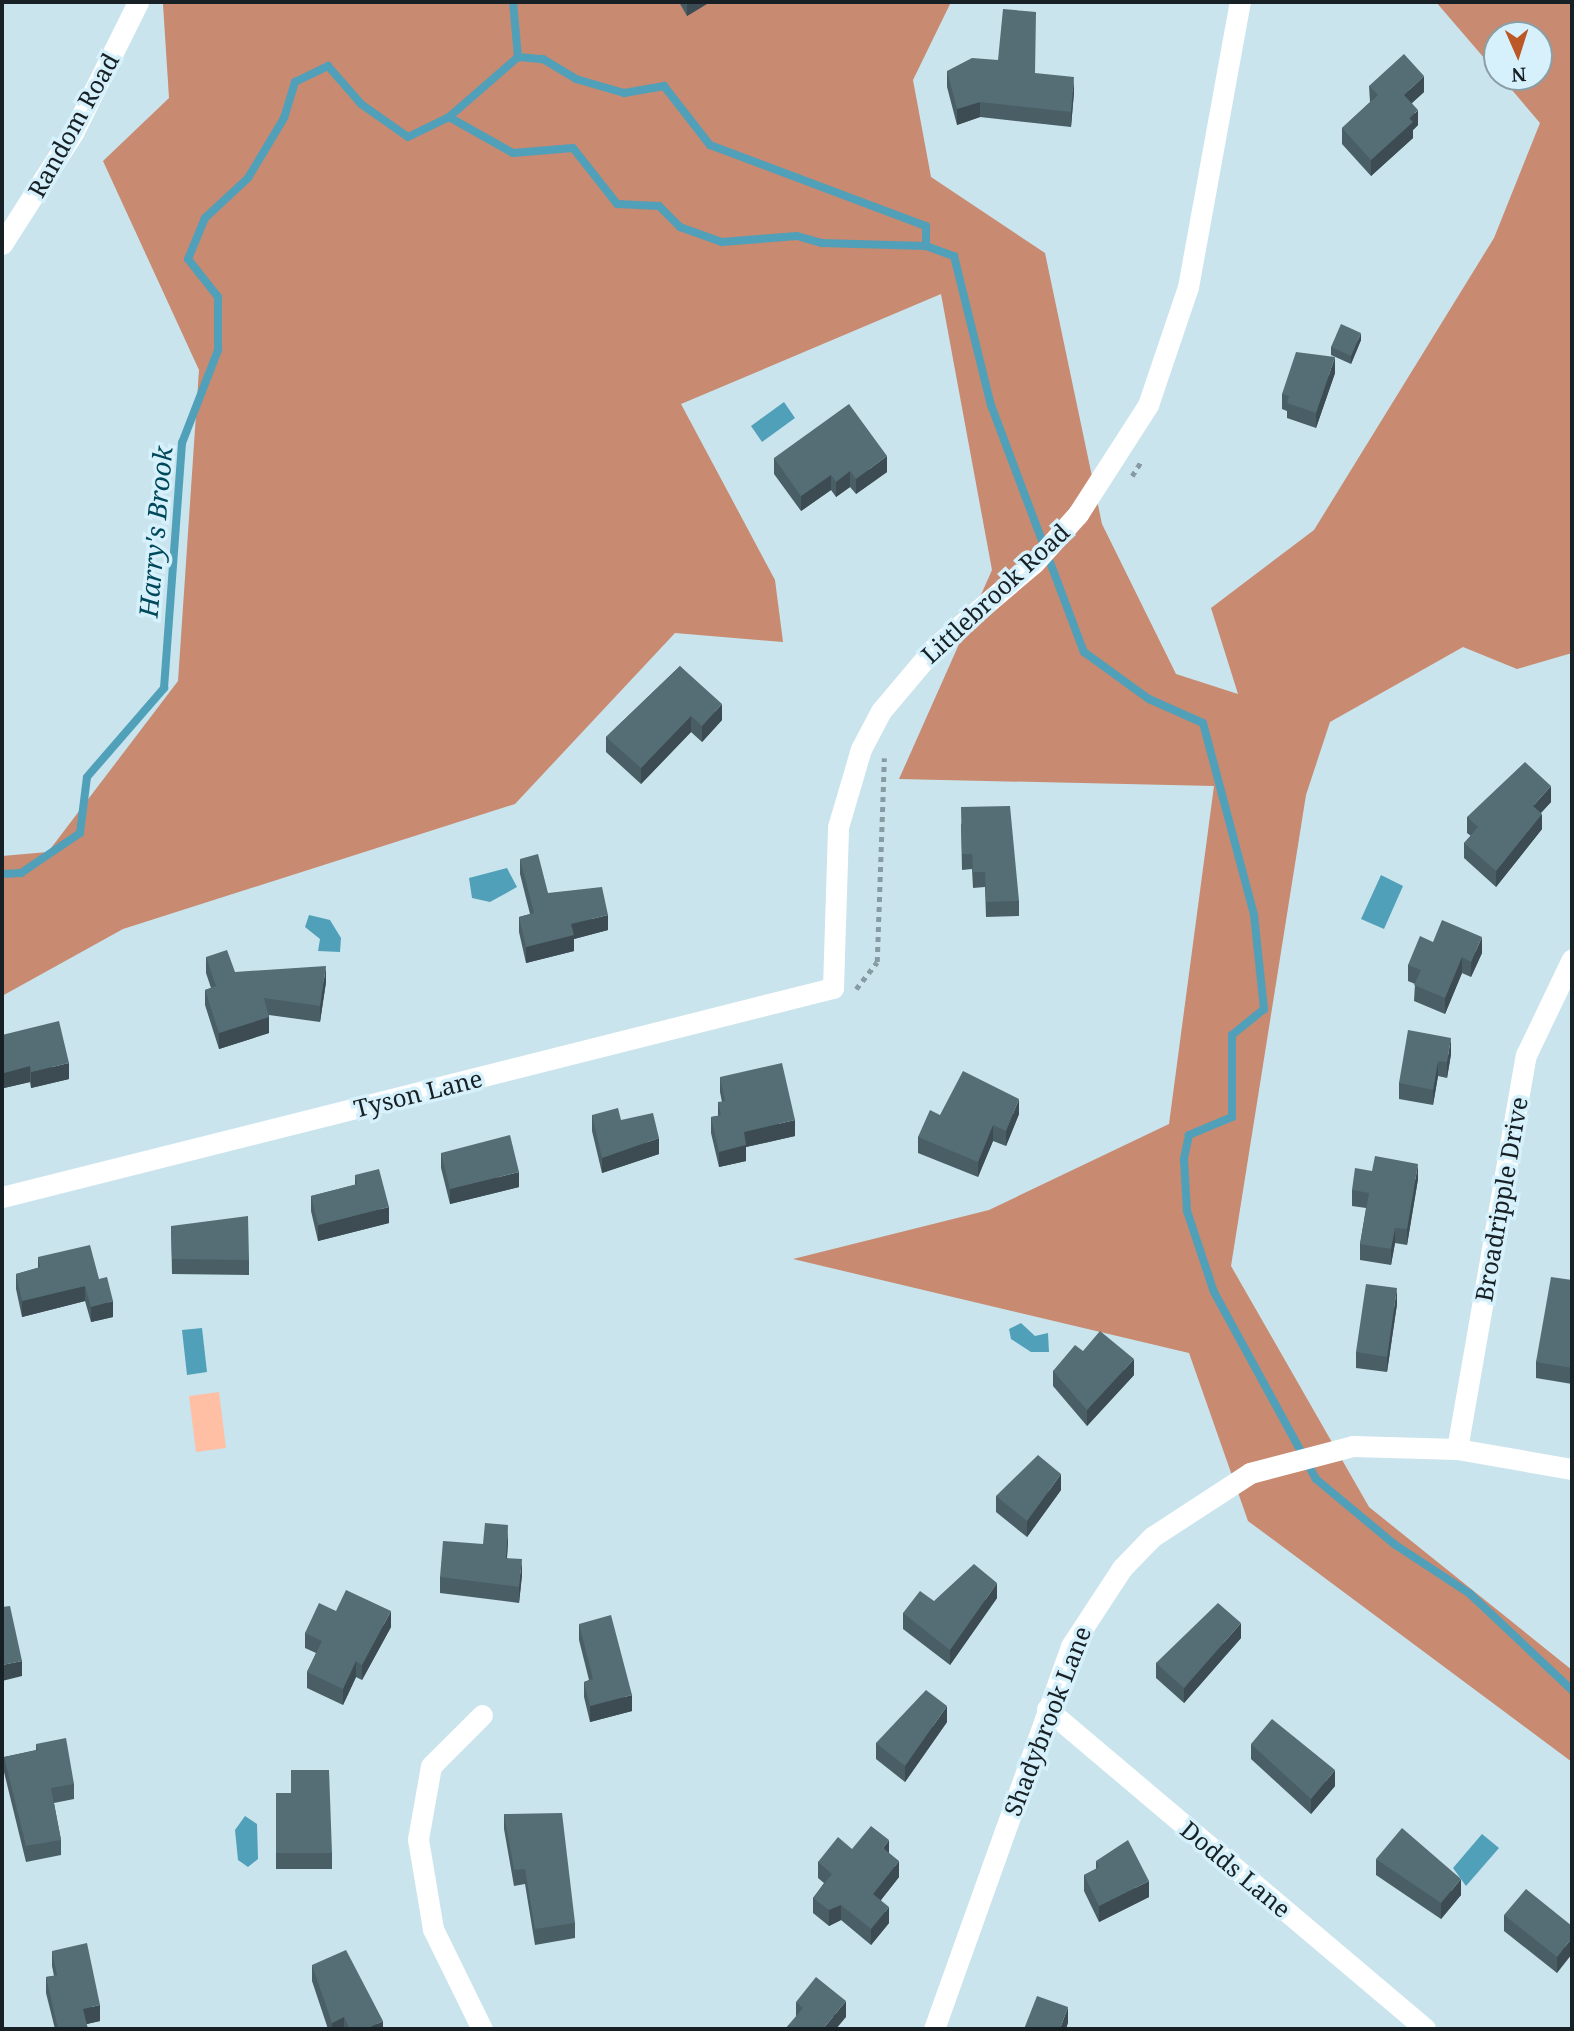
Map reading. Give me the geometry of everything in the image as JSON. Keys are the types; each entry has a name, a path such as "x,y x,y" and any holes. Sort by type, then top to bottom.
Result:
{"street":[{"name":"Random Road","path":"2,244 55,164 138,2"},
{"name":"Littlebrook Road","path":"838,993 838,827 861,749 906,677 1034,563 1058,537 1118,459 1171,348 1240,2"},
{"name":"Broadripple Drive","path":"1457,1449 1526,1055 1572,959"},
{"name":"Tyson Lane","path":"2,1197 838,993"},
{"name":"Shadybrook Lane","path":"934,2029 1047,1709 1092,1608 1152,1536 1250,1473 1327,1450 1396,1444 1457,1449 1572,1469"},
{"name":"Dodds Lane","path":"1047,1709 1425,2029"},
{"path":"482,1715 432,1766 418,1839 433,1929 482,2029"}],"path":[{"path":"838,993 866,982 877,962 886,745"}],"shaded area":[{"path":"951,2 913,80 931,177 1045,253 1102,524 1176,674 1238,694 1211,608 1314,530 1494,238 1540,123 1513,91 1553,91 1553,21 1483,21 1483,57 1436,2 1572,2 1572,653 1517,669 1463,647 1330,722 1306,795 1231,1266 1369,1507 1572,1670 1572,1762 1248,1521 1189,1353 793,1259 989,1210 1169,1124 1214,786 899,779 992,570 941,294 681,404 775,580 783,642 675,633 515,804 123,929 2,996 2,856 48,852 178,681 199,370 103,161 169,98 163,4"},
{"path":"219,1392 226,1448 196,1452 189,1396"}],"water":[{"path":"784,402 795,418 762,442 751,426"},
{"path":"507,868 517,887 490,902 472,898 469,878"},
{"path":"1381,875 1403,886 1384,929 1361,919"},
{"path":"309,915 330,920 341,938 340,952 318,951 320,939 305,927"},
{"path":"1021,1323 1035,1336 1048,1333 1049,1352 1031,1352 1011,1339 1009,1329"},
{"path":"202,1328 207,1372 187,1375 182,1330"},
{"path":"245,1816 257,1824 258,1859 248,1867 238,1860 235,1830"},
{"path":"1482,1834 1499,1848 1466,1886 1453,1868"}],"building":[{"path":"1003,9 1036,12 1035,73 1074,77 1071,112 980,102 957,109 947,71 972,58 998,60"},
{"path":"1404,54 1424,76 1404,95 1418,110 1409,118 1413,122 1371,160 1342,128 1378,95 1369,86"},
{"path":"1341,324 1361,333 1351,356 1331,347"},
{"path":"1296,352 1335,357 1316,413 1287,403 1289,396 1282,394"},
{"path":"849,404 887,456 856,479 850,471 836,482 831,475 801,496 774,458"},
{"path":"680,666 722,704 702,726 691,716 641,768 606,737"},
{"path":"1525,762 1551,786 1533,806 1542,814 1496,871 1464,843 1478,827 1467,817"},
{"path":"1010,806 1019,901 986,902 985,872 973,872 972,854 962,854 961,807"},
{"path":"538,854 548,893 602,887 608,915 571,924 574,935 526,947 519,917 534,913 520,859"},
{"path":"1442,920 1482,937 1471,962 1462,957 1445,998 1414,985 1421,970 1408,965 1420,936 1433,942"},
{"path":"227,950 235,972 326,966 320,1006 264,998 269,1017 219,1033 205,990 216,986 206,957"},
{"path":"59,1021 69,1063 31,1072 30,1066 4,1073 2,1035"},
{"path":"1408,1030 1451,1038 1447,1062 1438,1061 1433,1090 1399,1083"},
{"path":"782,1063 795,1120 744,1132 746,1145 719,1152 711,1117 721,1115 718,1102 725,1101 720,1077"},
{"path":"963,1071 1019,1099 1006,1131 993,1125 978,1162 918,1137 930,1110 940,1115"},
{"path":"618,1108 621,1120 653,1113 659,1138 602,1158 592,1115"},
{"path":"510,1135 519,1172 450,1189 441,1153"},
{"path":"1375,1156 1418,1164 1407,1229 1395,1228 1391,1249 1360,1244 1369,1193 1352,1190 1355,1168 1372,1171"},
{"path":"379,1169 389,1207 318,1225 311,1196 357,1184 355,1175"},
{"path":"248,1216 249,1260 172,1259 171,1226"},
{"path":"90,1245 99,1279 107,1277 113,1301 91,1307 85,1286 22,1301 16,1274 40,1267 38,1257"},
{"path":"1551,1277 1572,1280 1572,1368 1536,1362"},
{"path":"1366,1284 1397,1288 1387,1357 1356,1352"},
{"path":"1100,1331 1134,1359 1087,1410 1053,1371 1075,1345 1083,1351"},
{"path":"1038,1455 1061,1474 1027,1521 996,1496"},
{"path":"485,1523 508,1525 506,1558 522,1559 519,1587 440,1577 443,1541 483,1544"},
{"path":"974,1564 997,1583 950,1650 903,1613 920,1591 934,1601"},
{"path":"346,1590 391,1611 362,1665 356,1661 343,1689 307,1672 322,1641 305,1633 319,1603 336,1611"},
{"path":"1218,1603 1241,1623 1184,1688 1156,1663"},
{"path":"10,1606 22,1661 2,1665 2,1607"},
{"path":"611,1615 632,1695 590,1706 584,1682 593,1679 579,1624"},
{"path":"926,1690 947,1706 905,1766 876,1743"},
{"path":"1272,1719 1335,1770 1311,1799 1251,1744"},
{"path":"66,1738 74,1784 51,1788 61,1840 26,1846 4,1757 38,1750 36,1744"},
{"path":"291,1770 329,1770 332,1853 276,1853 276,1793 291,1793"},
{"path":"562,1813 575,1923 535,1929 525,1869 514,1870 504,1814"},
{"path":"871,1826 889,1840 883,1848 899,1861 873,1894 889,1907 871,1929 841,1905 829,1910 813,1898 832,1874 818,1862 838,1837 852,1849"},
{"path":"1402,1828 1461,1879 1441,1903 1376,1859"},
{"path":"1128,1840 1149,1881 1099,1906 1084,1875 1099,1867 1096,1861"},
{"path":"1526,1889 1572,1926 1572,1938 1557,1957 1504,1915"},
{"path":"87,1943 100,2005 83,2009 88,2029 58,2029 46,1977 57,1975 52,1951"},
{"path":"346,1950 383,2021 366,2029 350,2029 344,2017 332,2023 312,1965"},
{"path":"816,1977 846,2001 823,2029 785,2029 803,2008 796,2002"},
{"path":"1037,1996 1068,2007 1060,2029 1024,2029"}],"waterway":[{"name":"Harry's Brook","path":"2,874 21,873 80,833 87,777 164,688 182,443 218,350 218,297 188,259 205,218 248,178 284,118 295,82 328,66 361,104 408,137 449,117 518,57 513,2"},
{"path":"518,57 543,59 576,79 624,93 664,86 710,145 926,226 926,246 954,256 991,405 1084,652 1149,699 1203,723 1254,915 1264,1009 1232,1035 1232,1117 1189,1135 1184,1159 1187,1211 1214,1292 1316,1479 1394,1544 1470,1594 1572,1690"},
{"path":"449,117 513,153 573,148 617,204 659,206 680,227 722,242 797,236 822,243 926,246"}]}
